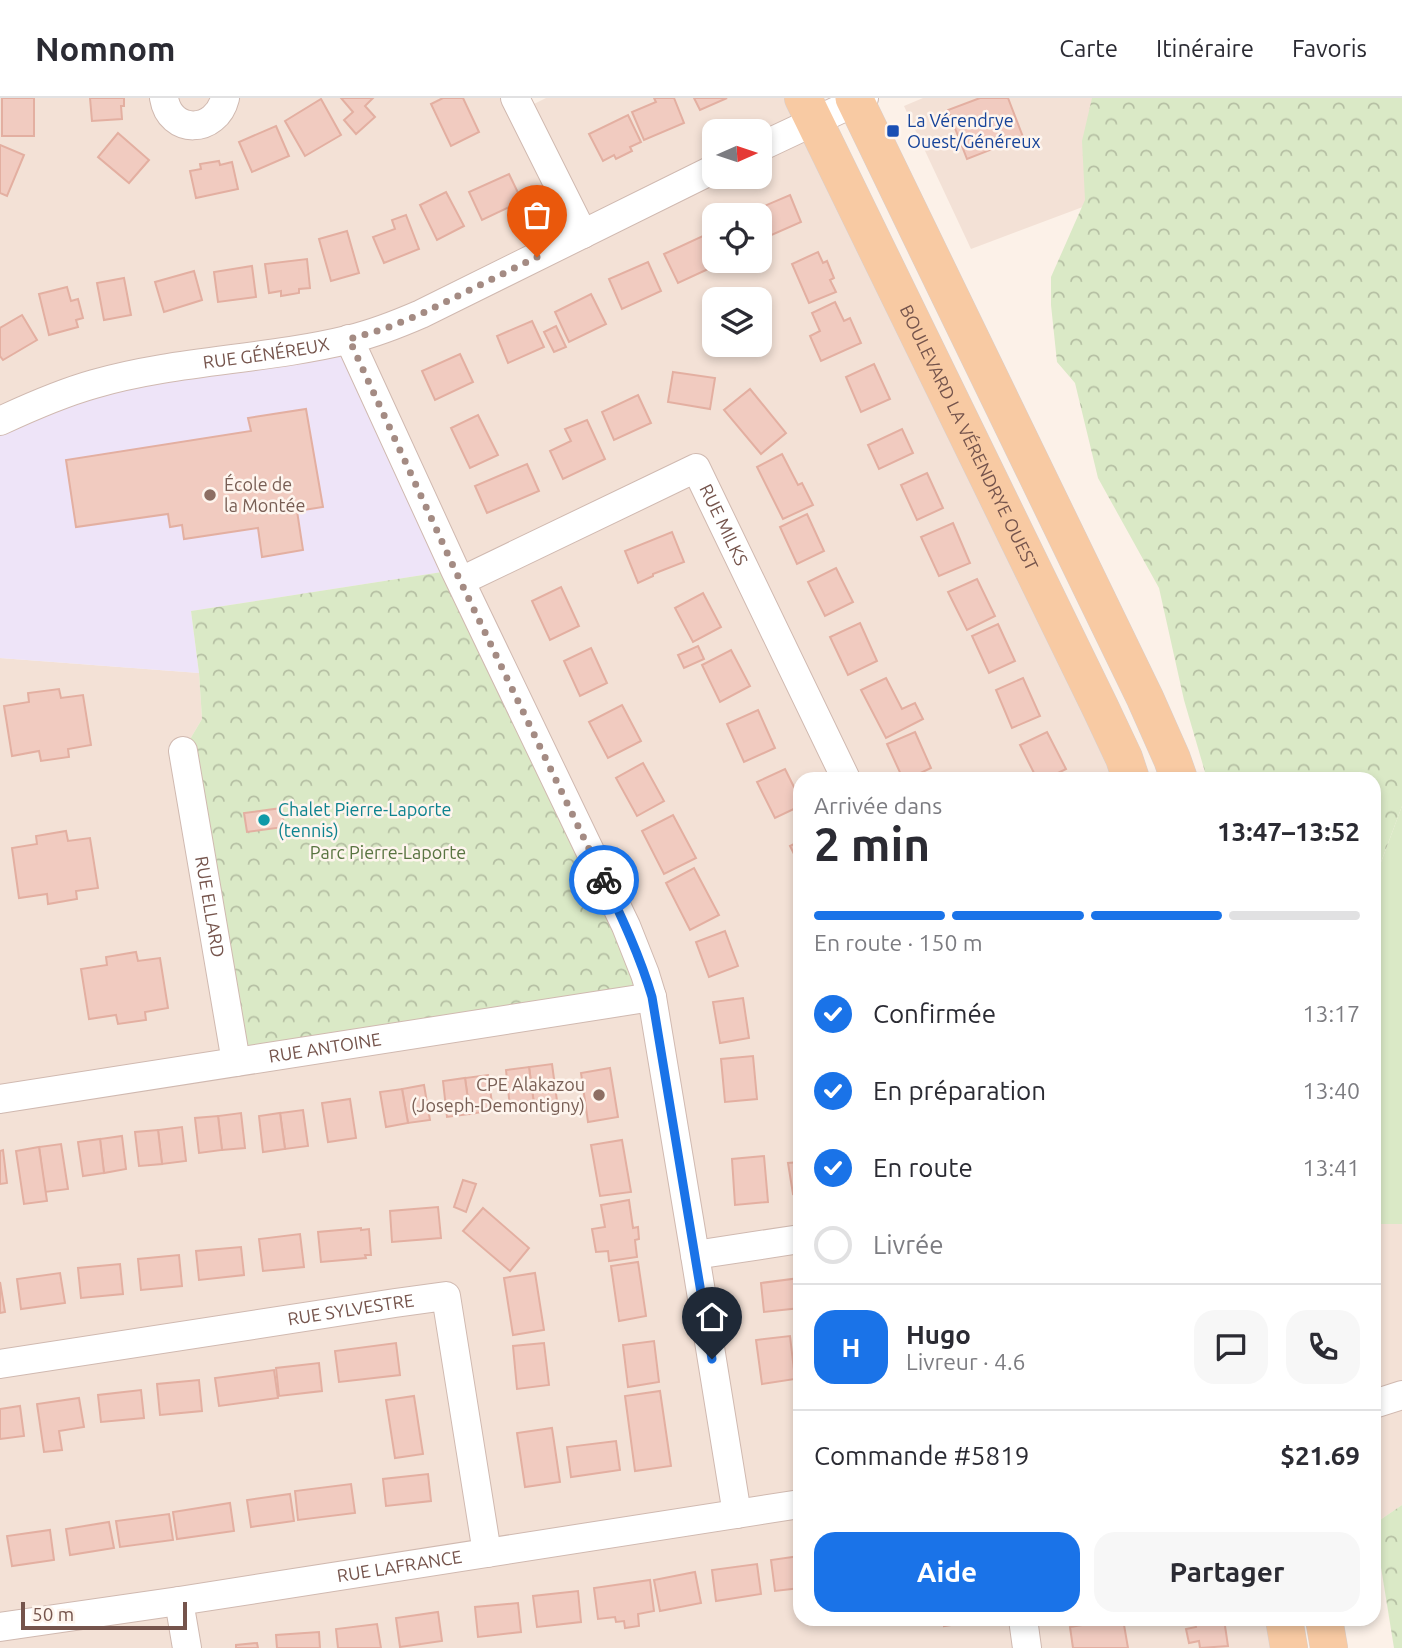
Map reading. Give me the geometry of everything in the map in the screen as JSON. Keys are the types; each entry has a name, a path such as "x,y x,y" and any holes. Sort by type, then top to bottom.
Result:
{"main road":[{"path":"858,99 1145,698 1176,772"},
{"name":"BOULEVARD LA VÉRENDRYE OUEST","path":"809,109 1100,707 1128,772"},
{"path":"1285,1626 1289,1648"},
{"path":"1325,1626 1329,1648"}],"street":[{"path":"164,98 167,111 174,119 194,126 212,121 223,107 225,98"},
{"path":"515,98 583,233"},
{"path":"772,138 809,109 858,99"},
{"name":"RUE GÉNÉREUX","path":"0,421 95,384 161,370 349,339 384,329 421,314 702,175"},
{"path":"349,339 626,926 645,974 652,997 737,1514"},
{"name":"RUE MILKS","path":"461,581 696,468 843,772"},
{"name":"RUE ELLARD","path":"183,751 236,1062"},
{"name":"RUE ANTOINE","path":"0,1099 652,997"},
{"path":"695,1255 793,1241"},
{"name":"RUE SYLVESTRE","path":"0,1364 446,1296 487,1553"},
{"path":"1381,1402 1402,1395"},
{"name":"RUE LAFRANCE","path":"0,1627 793,1505"},
{"path":"179,1601 187,1648"},
{"path":"1024,1626 1027,1648"}],"shaded area":[{"path":"0,98 515,98 522,110 546,98 803,98 1128,772 793,772 793,1626 1285,1626 1288,1648 0,1648 0,658 199,673 202,719 183,751 455,570 0,421"},
{"path":"923,98 1113,98 1152,181 971,249 904,106"},
{"name":"École de la Montée","path":"349,339 455,570 191,611 199,673 0,658 0,421 37,405"},
{"path":"1381,1224 1402,1224 1402,1505 1381,1519"}],"green space":[{"path":"1092,98 1402,98 1402,806 1381,862 1381,772 1205,772 1184,700 1159,588 1098,478 1075,383 1057,362 1051,277 1085,200 1082,141"},
{"name":"Parc Pierre-Laporte","path":"455,570 652,997 236,1062 183,751 202,719 191,611"},
{"path":"1402,806 1402,1224 1381,1224 1381,862"},
{"path":"1402,1505 1402,1648 1394,1648 1381,1567 1381,1519"}],"building":[{"path":"2,98 34,98 34,136 2,136"},
{"path":"90,98 124,98 124,106 121,106 122,119 92,121"},
{"path":"341,98 373,98 365,106 375,117 356,134 344,120 353,112"},
{"path":"443,98 463,98 479,132 451,146 431,104"},
{"path":"654,98 674,98 684,123 644,140 632,112 656,102"},
{"path":"694,98 727,98 700,110"},
{"path":"980,98 1008,98 1023,137 967,159 948,110"},
{"path":"321,99 341,135 305,156 285,121"},
{"path":"628,115 641,142 630,147 632,151 616,159 614,155 603,161 589,134"},
{"path":"276,126 289,156 252,172 239,142"},
{"path":"118,133 149,160 129,183 98,157"},
{"path":"0,145 24,155 7,196 0,193"},
{"path":"219,161 220,165 232,162 238,189 196,198 190,171 201,169 200,164"},
{"path":"509,174 522,201 482,220 469,192"},
{"path":"446,192 464,226 437,240 420,205"},
{"path":"790,195 801,222 772,235 771,203"},
{"path":"406,215 419,249 384,263 373,237 395,229 392,220"},
{"path":"347,231 359,273 331,281 319,239"},
{"path":"702,236 702,272 678,283 664,254"},
{"path":"818,252 823,263 827,261 834,278 830,280 836,292 809,303 792,264"},
{"path":"307,259 310,288 281,296 281,291 269,293 265,264"},
{"path":"648,262 661,291 622,309 609,279"},
{"path":"252,266 256,297 218,302 214,272"},
{"path":"194,271 202,300 164,312 155,282"},
{"path":"124,278 131,315 104,320 97,283"},
{"path":"67,287 71,301 78,299 83,318 76,320 78,327 49,335 39,294"},
{"path":"591,294 606,324 569,342 555,312"},
{"path":"835,302 844,321 850,318 861,343 821,361 810,336 820,331 812,313"},
{"path":"22,315 37,340 3,360 0,356 0,328"},
{"path":"532,321 544,347 508,363 497,336"},
{"path":"556,326 566,347 554,352 544,332"},
{"path":"460,354 473,382 435,400 422,371"},
{"path":"874,364 890,399 861,412 846,377"},
{"path":"673,372 715,378 710,409 668,402"},
{"path":"750,389 786,433 761,454 724,410"},
{"path":"638,395 651,423 614,440 602,412"},
{"path":"306,409 323,507 297,511 303,550 262,557 258,528 184,539 182,525 170,527 168,514 76,527 66,460 251,431 248,418"},
{"path":"478,415 498,455 470,468 451,428"},
{"path":"587,420 605,459 563,479 550,451 571,441 565,429"},
{"path":"902,429 913,453 879,469 868,445"},
{"path":"782,454 798,485 802,483 813,505 783,519 757,467"},
{"path":"527,464 539,491 487,513 475,486"},
{"path":"927,473 943,508 917,520 901,485"},
{"path":"807,514 824,551 797,564 780,527"},
{"path":"953,523 970,563 939,576 921,537"},
{"path":"672,532 684,562 638,583 625,551"},
{"path":"836,568 853,602 825,616 808,582"},
{"path":"977,579 995,616 967,630 948,592"},
{"path":"561,587 579,626 550,640 532,601"},
{"path":"703,593 721,627 693,642 675,608"},
{"path":"860,623 877,661 848,675 830,637"},
{"path":"998,624 1015,661 989,673 972,636"},
{"path":"698,646 704,659 684,668 678,655"},
{"path":"591,648 607,683 580,696 564,661"},
{"path":"731,650 750,686 720,702 702,665"},
{"path":"886,678 902,709 915,703 923,719 886,738 861,690"},
{"path":"1023,678 1040,716 1012,728 996,690"},
{"path":"59,689 61,698 83,695 91,745 68,749 69,757 41,761 39,751 12,756 4,706 29,702 28,693"},
{"path":"622,705 641,741 608,758 589,722"},
{"path":"758,710 775,748 744,762 727,724"},
{"path":"915,732 931,768 923,772 900,772 887,744"},
{"path":"1047,732 1066,769 1060,772 1034,772 1020,745"},
{"path":"643,763 664,801 637,816 616,778"},
{"path":"785,769 793,785 793,809 775,818 757,782"},
{"name":"Chalet Pierre-Laporte (tennis)","path":"282,808 284,827 247,832 244,813"},
{"path":"673,815 696,858 664,874 642,831"},
{"path":"66,831 68,841 90,838 98,888 76,891 77,899 48,904 47,894 19,898 12,848 37,844 36,836"},
{"path":"694,868 719,915 690,930 666,883"},
{"path":"725,931 738,966 709,977 696,942"},
{"path":"136,952 138,961 160,958 168,1008 145,1012 146,1020 118,1024 116,1015 89,1019 81,969 107,965 106,957"},
{"path":"743,998 749,1038 720,1043 713,1002"},
{"path":"753,1056 757,1099 725,1102 721,1059"},
{"path":"552,1064 557,1101 534,1104 529,1067"},
{"path":"529,1067 534,1104 510,1107 506,1070"},
{"name":"CPE Alakazou (Joseph-Demontigny)","path":"610,1068 618,1117 588,1122 581,1073"},
{"path":"488,1075 493,1110 470,1114 465,1078"},
{"path":"465,1078 470,1114 447,1117 443,1081"},
{"path":"424,1085 430,1120 408,1123 402,1089"},
{"path":"402,1089 408,1123 386,1127 380,1092"},
{"path":"350,1099 356,1138 328,1142 322,1103"},
{"path":"303,1110 308,1146 285,1149 280,1113"},
{"path":"241,1113 245,1148 222,1150 218,1116"},
{"path":"280,1113 285,1149 263,1152 259,1116"},
{"path":"218,1116 222,1150 199,1153 195,1118"},
{"path":"182,1127 186,1161 162,1164 158,1130"},
{"path":"158,1130 162,1164 139,1166 135,1132"},
{"path":"122,1136 126,1169 104,1173 100,1139"},
{"path":"100,1139 104,1173 83,1176 78,1142"},
{"path":"622,1140 631,1192 600,1196 591,1145"},
{"path":"61,1144 68,1189 45,1192 39,1147"},
{"path":"39,1147 47,1201 24,1204 16,1151"},
{"path":"3,1150 7,1183 0,1184 0,1151"},
{"path":"764,1156 768,1202 735,1205 732,1159"},
{"path":"788,1163 793,1163 793,1194"},
{"path":"463,1180 476,1184 466,1212 454,1207"},
{"path":"629,1200 633,1228 638,1227 639,1239 635,1240 637,1257 609,1261 608,1251 596,1252 592,1229 605,1227 601,1205"},
{"path":"438,1207 441,1238 392,1242 390,1211"},
{"path":"483,1208 529,1248 510,1271 463,1231"},
{"path":"369,1229 371,1255 365,1255 366,1258 321,1262 318,1232"},
{"path":"300,1234 304,1267 263,1271 259,1239"},
{"path":"241,1247 244,1275 199,1280 196,1251"},
{"path":"179,1255 182,1286 141,1290 138,1259"},
{"path":"638,1262 646,1316 619,1321 611,1266"},
{"path":"120,1264 123,1294 81,1298 78,1268"},
{"path":"60,1273 65,1303 21,1309 17,1279"},
{"path":"535,1273 544,1330 513,1335 504,1278"},
{"path":"793,1279 793,1309 764,1312 761,1283"},
{"path":"0,1282 5,1312 0,1313"},
{"path":"790,1336 793,1379 762,1384 756,1340"},
{"path":"654,1341 659,1382 628,1387 623,1345"},
{"path":"396,1343 400,1375 339,1382 335,1351"},
{"path":"544,1343 549,1385 517,1389 513,1346"},
{"path":"319,1363 322,1391 279,1396 276,1368"},
{"path":"274,1370 278,1398 219,1406 215,1378"},
{"path":"199,1380 202,1411 160,1415 157,1384"},
{"path":"141,1390 144,1418 101,1422 98,1395"},
{"path":"660,1391 671,1466 635,1471 625,1396"},
{"path":"414,1396 423,1454 395,1458 386,1400"},
{"path":"79,1398 84,1427 59,1431 62,1450 44,1452 37,1404"},
{"path":"20,1406 24,1436 0,1439 0,1409"},
{"path":"552,1428 560,1482 525,1487 517,1433"},
{"path":"616,1441 620,1470 571,1477 567,1447"},
{"path":"428,1474 431,1501 386,1506 383,1479"},
{"path":"351,1484 355,1513 298,1520 295,1491"},
{"path":"290,1494 294,1521 251,1527 247,1500"},
{"path":"230,1503 234,1531 177,1539 173,1512"},
{"path":"169,1514 173,1540 120,1547 116,1521"},
{"path":"109,1522 114,1548 70,1555 66,1529"},
{"path":"50,1530 54,1560 12,1566 7,1536"},
{"path":"793,1557 793,1589 775,1591 771,1560"},
{"path":"757,1564 761,1594 716,1601 712,1570"},
{"path":"695,1572 701,1603 660,1611 654,1580"},
{"path":"650,1580 654,1611 638,1614 639,1626 625,1628 624,1621 616,1622 615,1617 598,1619 594,1588"},
{"path":"578,1591 581,1622 537,1627 533,1596"},
{"path":"518,1603 521,1632 478,1637 475,1607"},
{"path":"438,1612 442,1641 400,1647 396,1618"},
{"path":"377,1624 381,1648 338,1648 336,1629"},
{"path":"1124,1626 1128,1648 1073,1648 1070,1627"},
{"path":"1225,1626 1228,1646 1200,1648 1199,1641 1189,1643 1186,1629"},
{"path":"319,1632 320,1648 277,1648 276,1635"},
{"path":"257,1643 258,1648 236,1648 236,1645"}],"way so far":[{"path":"537,257 421,314 349,339 455,570 604,880"}],"place":[{"name":"La Vérendrye Ouest/Généreux","path":"893,131"},
{"name":"École de la Montée","path":"210,495"},
{"name":"Chalet Pierre-Laporte (tennis)","path":"264,820"},
{"name":"CPE Alakazou (Joseph-Demontigny)","path":"599,1095"}],"route":[{"path":"604,880 637,952 652,997 712,1359"}]}
